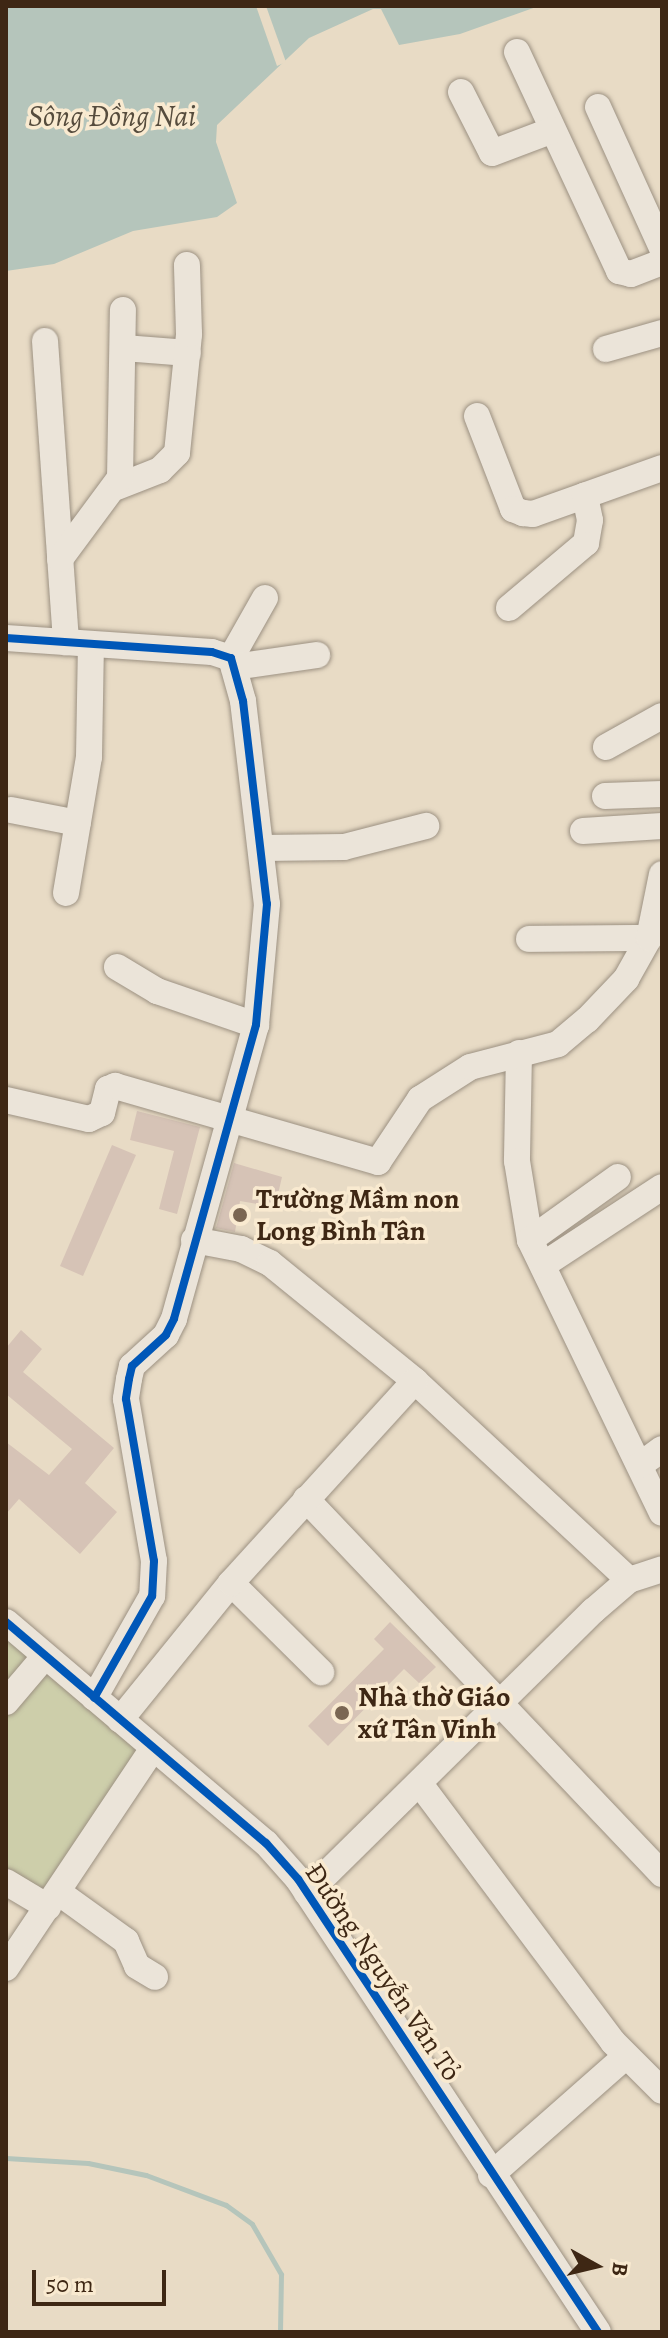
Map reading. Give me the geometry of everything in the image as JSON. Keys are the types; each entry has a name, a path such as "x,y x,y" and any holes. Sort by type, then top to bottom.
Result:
{"street":[{"path":"517,52 619,271 631,274 662,262"},
{"path":"461,92 492,153 553,130"},
{"path":"598,107 662,248"},
{"path":"60,559 117,487 160,470 177,453 188,353 187,265"},
{"path":"117,487 123,310"},
{"path":"606,349 662,333"},
{"path":"45,341 60,559 78,643 89,757 66,893"},
{"path":"124,348 188,353"},
{"path":"477,416 513,509 533,514 662,468"},
{"path":"509,608 586,543 590,520 585,496"},
{"path":"94,1698 152,1596 154,1561 126,1399 132,1366 166,1335 174,1319 256,1025 267,904 262,848 232,662 265,598"},
{"path":"6,638 212,652 232,662 317,655"},
{"path":"606,747 662,716"},
{"path":"605,796 662,794"},
{"path":"11,810 78,823"},
{"path":"262,848 344,847 426,826"},
{"path":"583,831 662,826"},
{"path":"6,1100 89,1119 102,1113 108,1089 115,1086 378,1162 420,1099 470,1067 558,1044 587,1020 626,979 649,938 662,874"},
{"path":"529,939 649,938"},
{"path":"117,967 157,991 256,1025"},
{"path":"519,1053 517,1161 530,1240 662,1513"},
{"path":"530,1240 618,1177"},
{"path":"543,1265 662,1187"},
{"path":"194,1240 241,1249 270,1263 415,1381 629,1580"},
{"path":"120,1720 231,1583 415,1381"},
{"path":"640,1465 662,1449"},
{"path":"306,1499 662,1874"},
{"path":"307,1893 629,1580 662,1569"},
{"path":"231,1583 321,1672"},
{"name":"Đường Nguyễn Văn Tỏ","path":"6,1622 266,1843 307,1893 491,2175 598,2332"},
{"path":"6,1702 45,1656"},
{"path":"6,1968 153,1748"},
{"path":"420,1784 626,2056 662,2091"},
{"path":"6,1882 53,1899 126,1941 137,1966 155,1977"},
{"path":"491,2175 626,2056"}],"green space":[{"path":"6,1635 143,1752 45,1900 6,1877"}],"water":[{"name":"Sông Đồng Nai","path":"6,6 539,6 460,34 399,45 381,9 373,9 309,38 217,125 216,142 237,203 217,217 133,231 54,264 6,271"}],"pier":[{"path":"256,6 266,6 286,62 277,66"}],"building":[{"path":"137,1111 200,1127 177,1214 159,1209 174,1151 130,1140"},
{"path":"112,1145 136,1155 83,1276 60,1266"},
{"path":"234,1163 282,1177 275,1207 240,1201 235,1232 216,1228"},
{"path":"21,1330 42,1349 23,1372 114,1448 85,1483 117,1512 80,1554 19,1499 6,1514 6,1442 49,1475 72,1449 6,1394 6,1348"},
{"path":"390,1622 436,1667 419,1683 404,1669 328,1746 308,1726 384,1649 374,1639"}],"waterway":[{"path":"6,2158 88,2163 146,2175 226,2205 252,2224 281,2274 280,2332"}],"cycle path":[{"path":"6,638 212,652 231,658 243,701 267,904 256,1025 174,1319 166,1335 132,1366 129,1379 126,1399 154,1561 152,1596 94,1698"},
{"path":"6,1622 266,1843 298,1879 598,2332"}],"place":[{"name":"Trường Mầm non Long Bình Tân","path":"240,1215"},
{"name":"Nhà thờ Giáo xứ Tân Vinh","path":"342,1713"}]}
